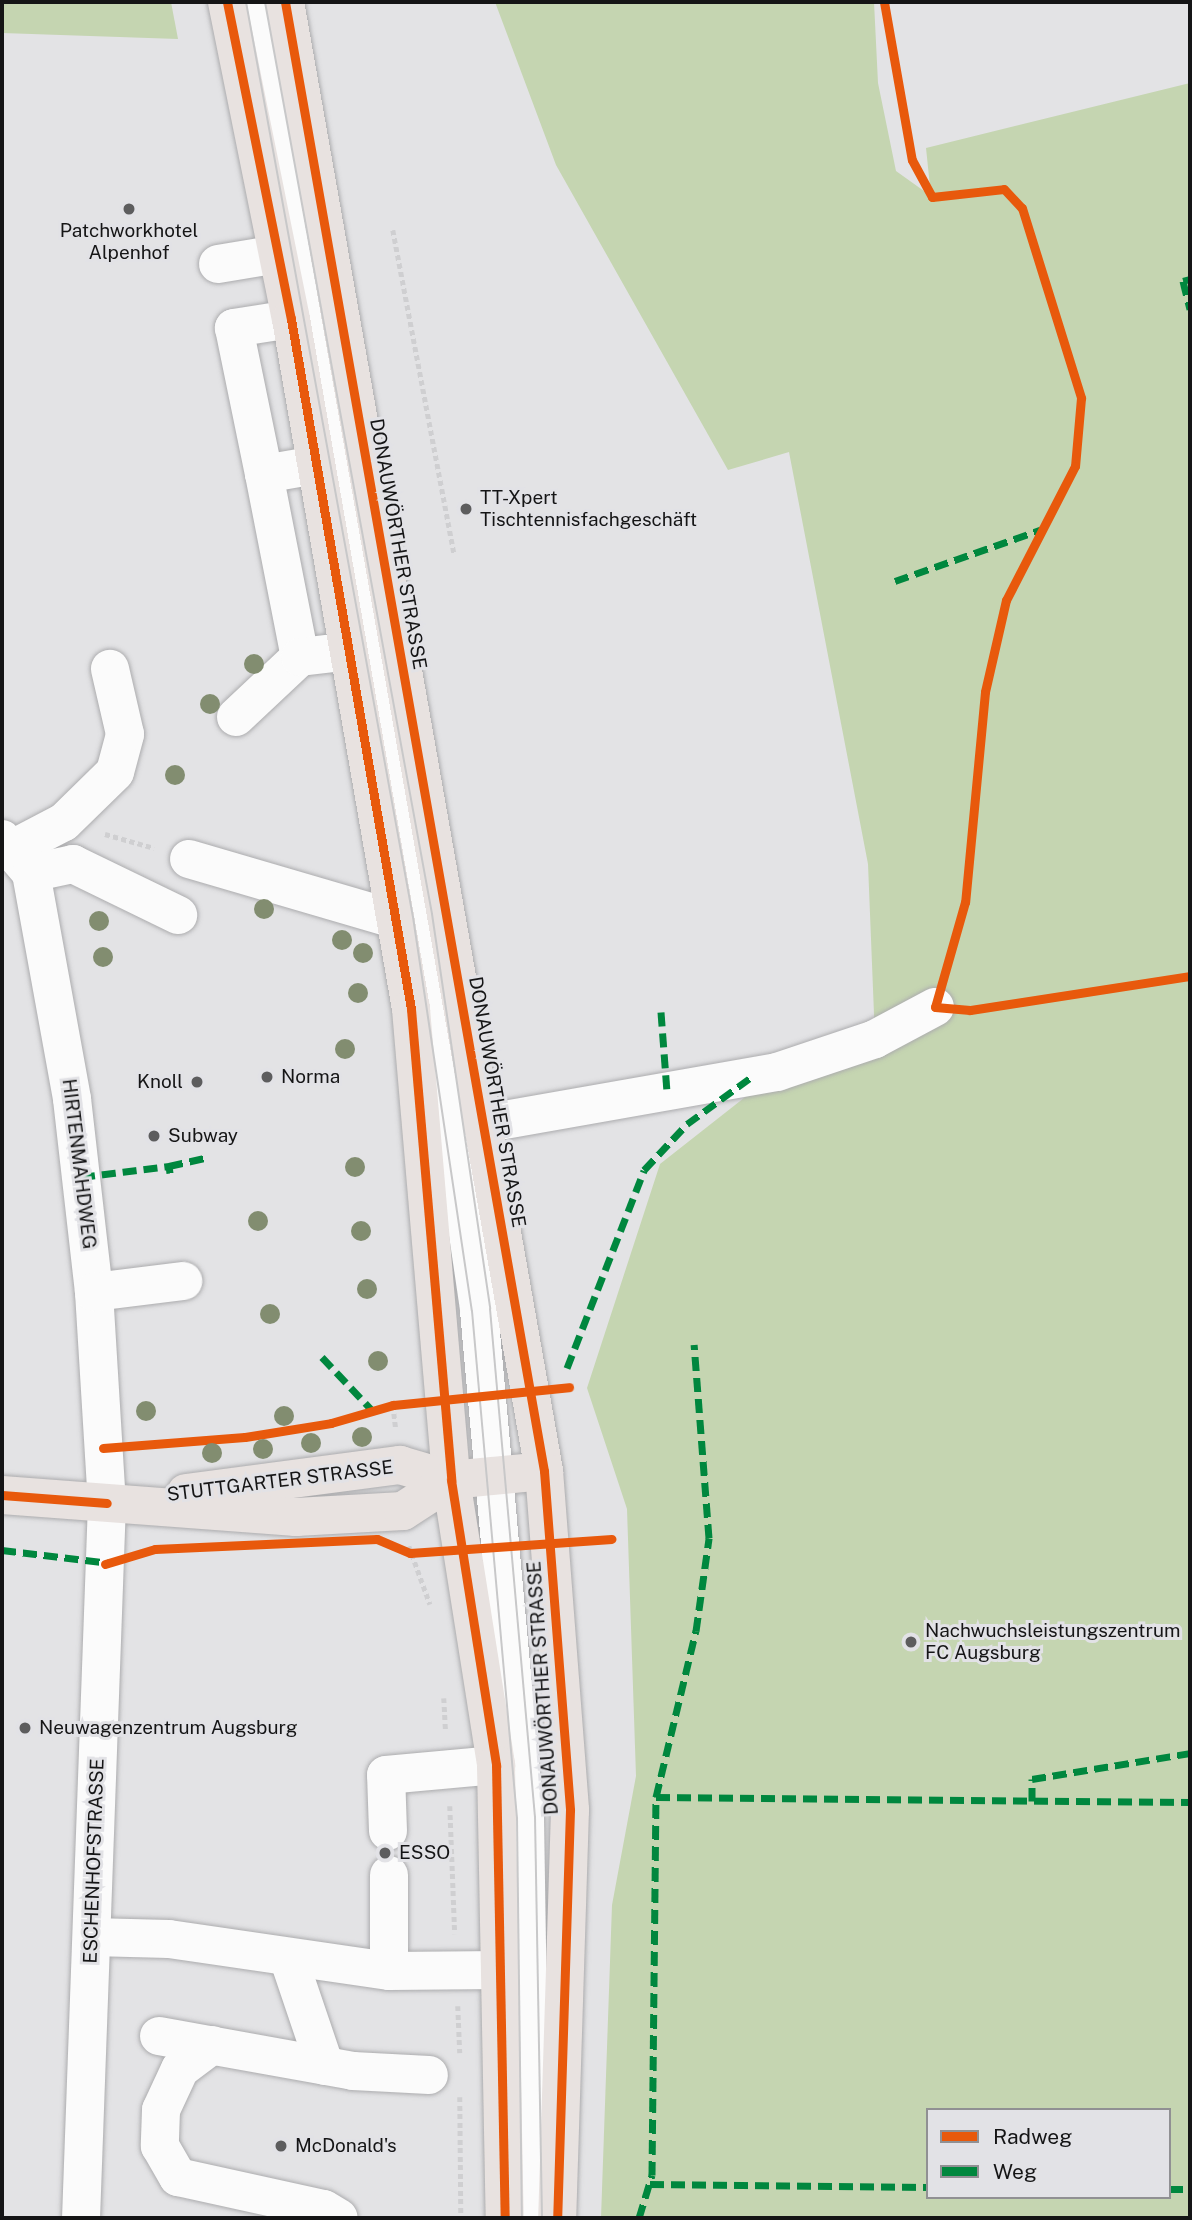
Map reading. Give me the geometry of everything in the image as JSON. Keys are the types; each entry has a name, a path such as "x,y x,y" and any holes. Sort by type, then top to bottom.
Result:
{"main road":[{"path":"227,2 291,319 398,920 451,1480 496,1765 505,2218"},
{"name":"DONAUWÖRTHER STRASSE","path":"285,2 544,1471 570,1810 557,2218"},
{"name":"STUTTGARTER STRASSE","path":"2,1495 107,1503 400,1465 451,1480 544,1471"}],"street":[{"path":"254,2 421,916 498,1475 525,1818 531,2218"},
{"path":"218,264 278,254"},
{"path":"291,319 234,328 299,657"},
{"path":"264,474 316,464"},
{"path":"236,717 299,657 350,651"},
{"path":"16,853 64,822 115,772 125,734 110,669"},
{"path":"16,853 73,864 178,915"},
{"name":"HIRTENMAHDWEG","path":"16,853 72,1099 94,1292 107,1503"},
{"path":"189,859 398,920"},
{"path":"482,1124 777,1072 875,1039 935,1007"},
{"path":"94,1292 183,1280"},
{"name":"ESCHENHOFSTRASSE","path":"81,2218 107,1503"},
{"path":"388,1831 386,1775 496,1765"},
{"path":"389,1875 389,1971"},
{"path":"92,1937 169,1940 389,1971 501,1970"},
{"path":"288,1957 325,2066"},
{"path":"159,2036 407,2079 429,2075"},
{"path":"212,2045 180,2069 161,2110 160,2146 178,2177 324,2209 339,2218"}],"path":[{"path":"393,230 454,553"},
{"path":"64,822 189,859"}],"green space":[{"path":"2,2 171,2 178,39 2,33"},
{"path":"495,2 874,2 878,83 896,171 931,196 926,148 1190,83 1190,2218 601,2218 612,1905 636,1776 627,1509 587,1388 660,1164 777,1072 875,1039 868,864 789,452 728,470 556,165"}],"tram line":[{"path":"246,2 413,917 472,1311 517,1818 522,2218"},
{"path":"265,2 432,914 490,1309 535,1817 542,2218"}],"marked path":[{"path":"1190,279 1183,281 1190,309"},
{"path":"895,581 1043,529"},
{"path":"661,1012 667,1092"},
{"path":"567,1368 644,1170 687,1124 750,1078"},
{"path":"170,1173 169,1166 209,1157"},
{"path":"81,1177 169,1166"},
{"path":"639,2218 652,2175 656,1797 696,1631 709,1538 694,1345"},
{"path":"322,1357 372,1410"},
{"path":"2,1550 110,1563"},
{"path":"1032,1801 1032,1779 1190,1753"},
{"path":"656,1797 1190,1802"},
{"path":"650,2184 926,2187"},
{"path":"1171,2189 1190,2189"}],"cycle path":[{"path":"227,2 291,319 411,1009 451,1480 496,1765 505,2218"},
{"path":"285,2 544,1471 570,1810 557,2218"},
{"path":"884,2 912,160 932,197 1004,189 1022,208 1081,398 1075,466 1006,600 985,692 965,902 935,1007 970,1010 1190,976"},
{"path":"103,1448 245,1437 331,1423 393,1405 569,1387"},
{"path":"2,1495 107,1503"},
{"path":"105,1564 155,1549 377,1539 410,1553 612,1539"}],"place":[{"name":"Patchworkhotel Alpenhof","path":"129,209"},
{"name":"TT-Xpert Tischtennisfachgeschäft","path":"466,509"},
{"name":"Norma","path":"267,1077"},
{"name":"Knoll","path":"197,1082"},
{"name":"Subway","path":"154,1136"},
{"name":"Nachwuchsleistungszentrum FC Augsburg","path":"911,1642"},
{"name":"Neuwagenzentrum Augsburg","path":"25,1728"},
{"name":"ESSO","path":"385,1853"},
{"name":"McDonald's","path":"281,2146"}]}
